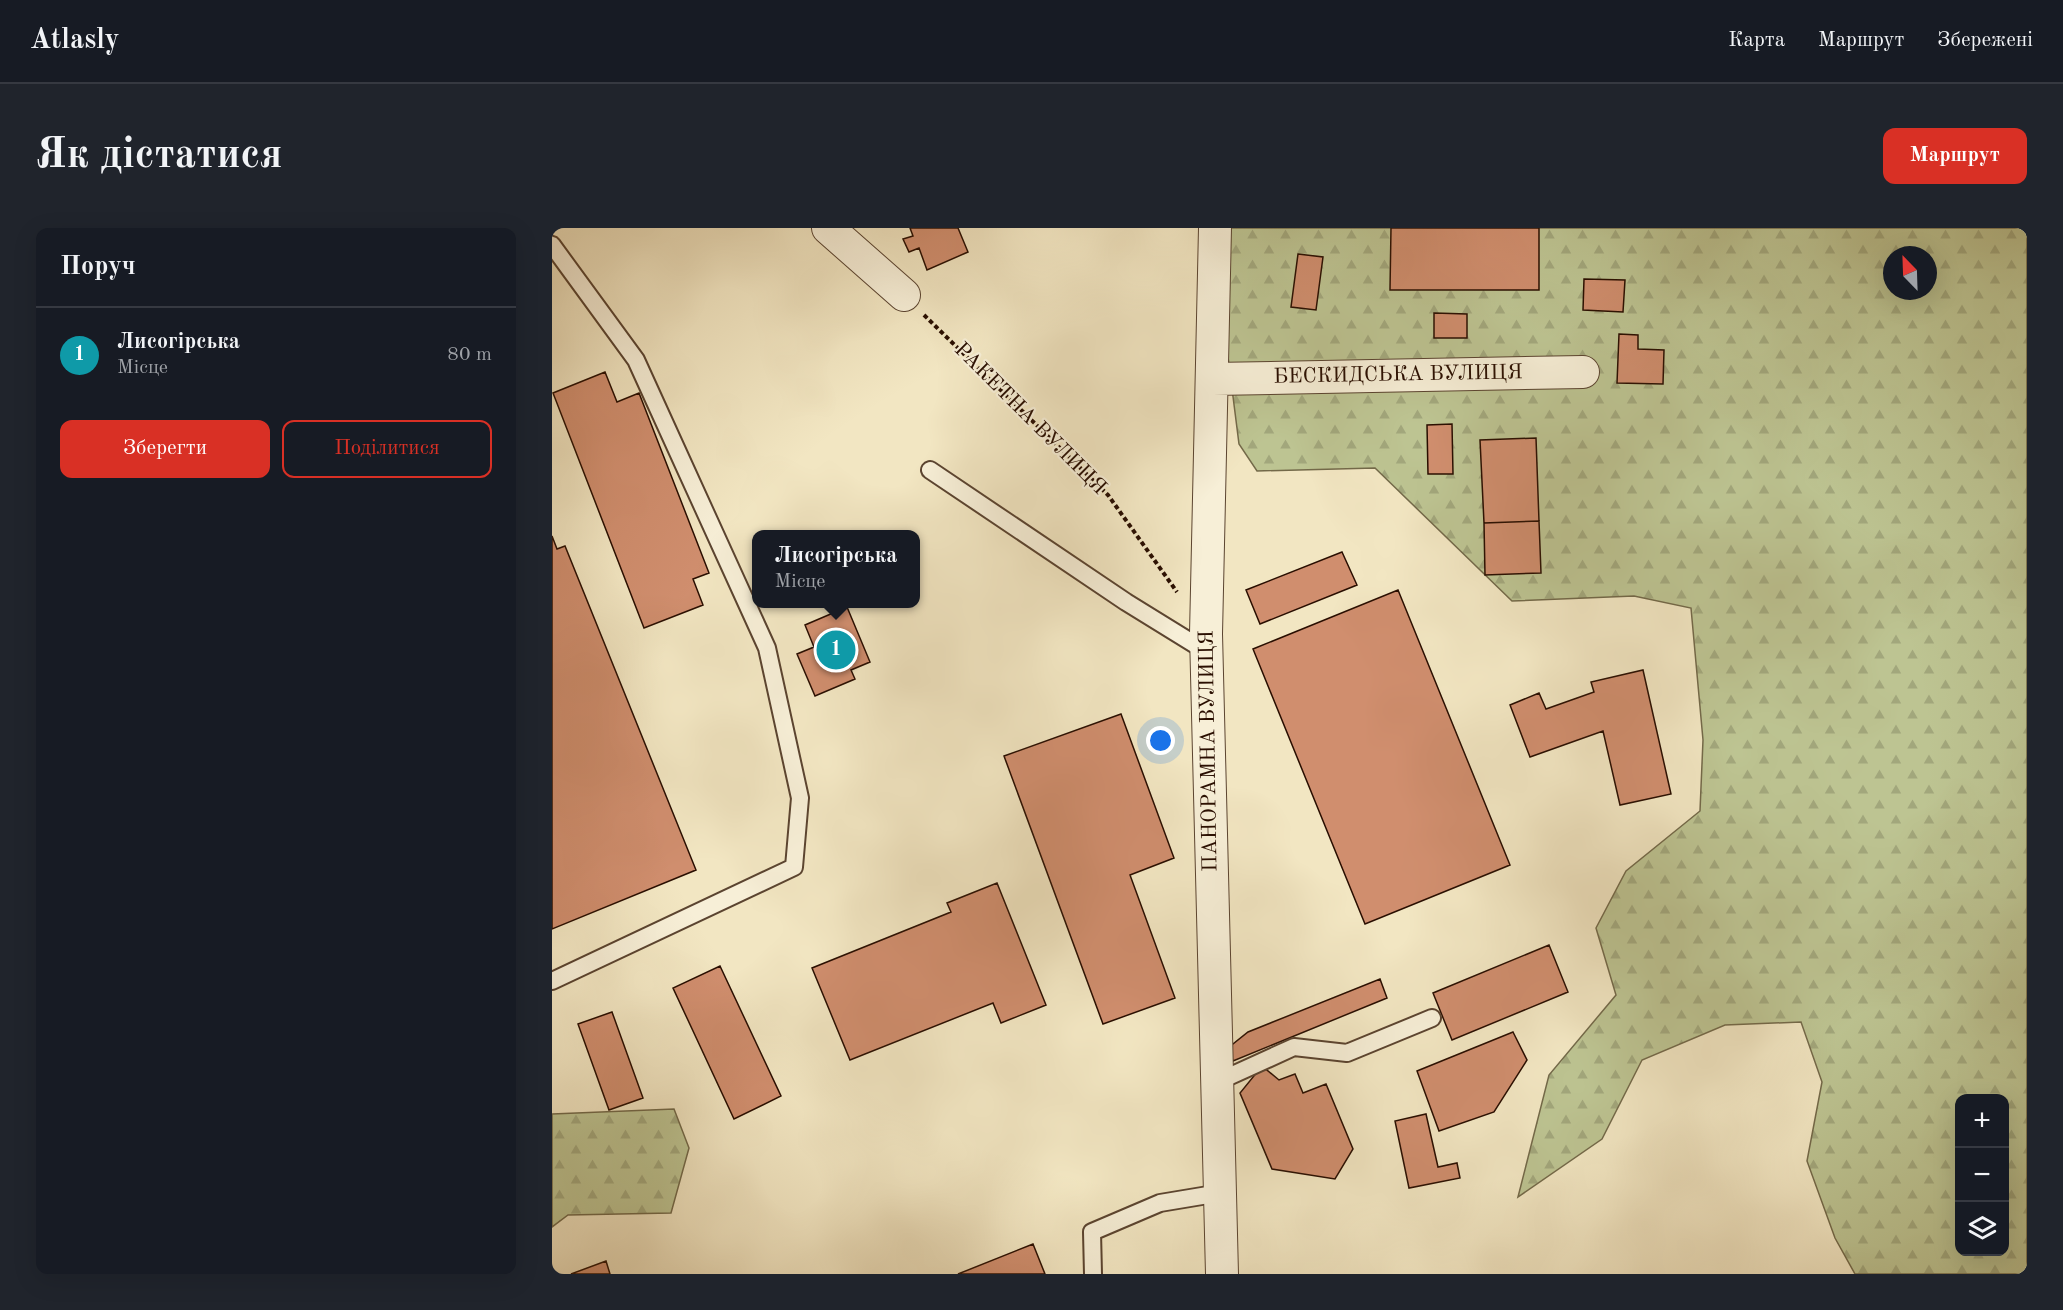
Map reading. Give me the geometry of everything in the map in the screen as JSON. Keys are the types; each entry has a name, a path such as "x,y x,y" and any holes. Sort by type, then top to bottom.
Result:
{"street":[{"path":"828,228 904,295"},
{"name":"ПАНОРАМНА ВУЛИЦЯ","path":"1215,228 1207,652 1222,1274"},
{"name":"БЕСКИДСЬКА ВУЛИЦЯ","path":"1213,379 1583,372"}],"lane":[{"path":"552,245 636,360 766,648 800,798 794,867 552,981"},
{"path":"930,470 1126,602 1207,652"},
{"path":"1217,1082 1294,1047 1347,1053 1432,1018"},
{"path":"1093,1274 1092,1232 1160,1203 1220,1193"}],"path":[{"name":"РАКЕТНА ВУЛИЦЯ","path":"904,295 1108,495 1180,597"}],"green space":[{"path":"1221,228 2027,228 2027,1274 1855,1274 1835,1238 1807,1161 1822,1082 1801,1022 1725,1025 1642,1060 1602,1139 1518,1197 1549,1075 1616,995 1596,928 1626,871 1700,811 1703,740 1691,608 1634,596 1512,601 1375,468 1257,471 1239,444 1227,349"},
{"path":"674,1109 689,1148 671,1213 568,1215 552,1227 552,1114"}],"building":[{"path":"910,228 958,228 968,252 927,270 919,248 909,252 903,239 913,236"},
{"path":"1391,228 1539,228 1539,290 1390,290"},
{"path":"1298,254 1323,257 1316,310 1291,307"},
{"path":"1584,279 1625,280 1623,312 1583,310"},
{"path":"1434,313 1467,314 1467,338 1434,338"},
{"path":"1619,334 1638,335 1638,349 1664,350 1663,384 1617,383"},
{"path":"605,372 617,402 639,393 709,573 693,579 703,605 644,628 553,393"},
{"path":"1452,424 1453,474 1428,474 1427,425"},
{"path":"1536,438 1539,521 1484,523 1480,440"},
{"path":"1539,521 1541,573 1485,575 1484,523"},
{"path":"552,536 557,549 565,546 696,870 552,929"},
{"path":"1342,552 1357,585 1260,624 1246,590"},
{"path":"1398,590 1510,865 1365,924 1253,649"},
{"path":"847,608 870,662 851,670 855,679 815,696 797,654 814,647 805,625"},
{"path":"1643,670 1671,794 1620,805 1603,731 1530,757 1510,705 1539,693 1546,709 1594,692 1591,682"},
{"path":"1121,714 1174,858 1130,875 1175,998 1103,1024 1004,756"},
{"path":"997,883 1046,1005 1001,1023 993,1003 850,1060 812,968 951,912 947,903"},
{"path":"1549,945 1568,992 1452,1040 1433,993"},
{"path":"720,966 781,1096 734,1119 673,988"},
{"path":"1380,979 1387,998 1233,1061 1228,1048 1248,1032"},
{"path":"612,1012 643,1098 609,1110 578,1024"},
{"path":"1513,1032 1527,1060 1494,1112 1439,1131 1417,1071"},
{"path":"1262,1066 1279,1080 1295,1074 1303,1093 1326,1084 1353,1149 1335,1179 1272,1169 1240,1093"},
{"path":"1426,1114 1438,1167 1457,1163 1460,1178 1409,1188 1395,1121"},
{"path":"1033,1244 1045,1274 958,1274"},
{"path":"606,1261 610,1274 571,1274"}],"place":[{"name":"Лисогірська","path":"836,650"}]}
